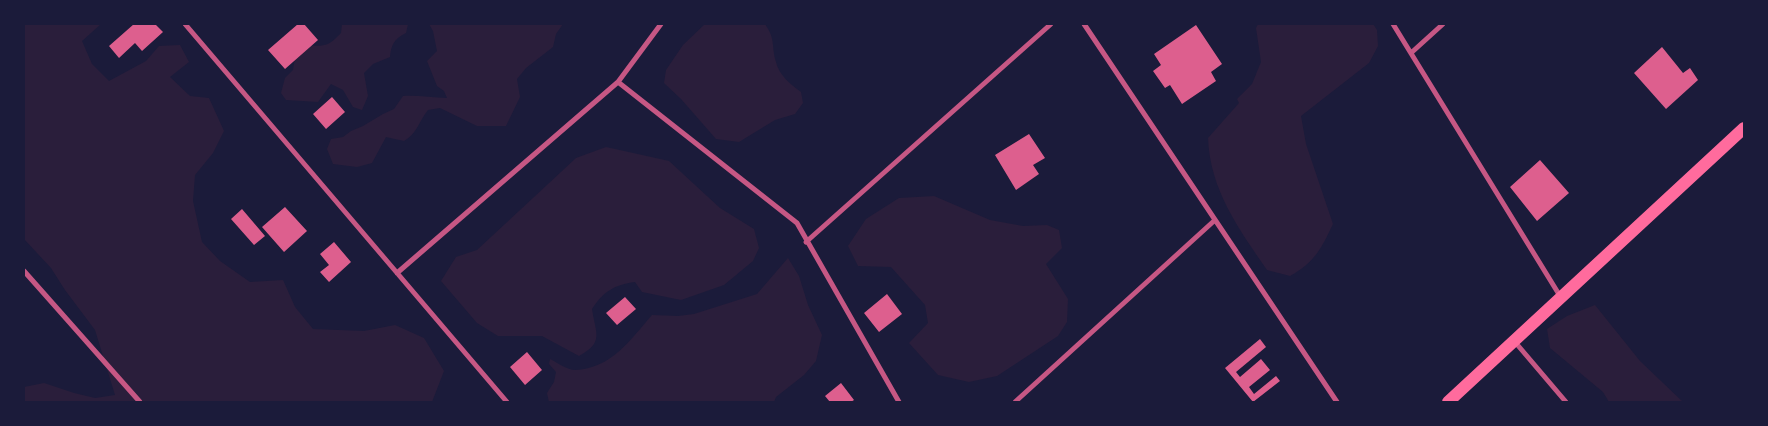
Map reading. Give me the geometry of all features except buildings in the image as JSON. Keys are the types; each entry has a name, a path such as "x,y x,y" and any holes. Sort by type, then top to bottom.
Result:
{"main road":[{"path":"1448,402 1744,128"}],"street":[{"path":"185,24 507,402"},
{"path":"397,273 618,82 661,24"},
{"path":"806,242 1052,24"},
{"path":"1084,24 1337,402"},
{"path":"1393,24 1561,297"},
{"path":"1411,53 1444,24"},
{"path":"618,82 797,223 806,242 899,402"},
{"path":"1015,402 1215,220"},
{"path":"24,271 140,402"},
{"path":"1514,342 1566,402"}],"shaded area":[{"path":"24,24 101,24 82,41 92,64 109,81 146,61 159,46 180,45 189,62 170,77 190,96 209,98 224,131 213,153 195,175 193,201 202,242 220,261 250,282 283,280 295,307 313,329 364,331 395,325 424,338 444,371 432,402 24,402 24,387 44,383 95,398 115,395 95,330 51,268 24,239"},
{"path":"342,24 408,24 406,33 394,43 390,57 373,64 364,73 368,96 362,110 353,107 343,90 331,84 318,102 286,100 281,93 285,78 293,70 296,51 308,45 319,46 329,43 341,33"},
{"path":"429,24 563,24 556,34 553,47 526,68 517,79 520,97 506,126 477,126 440,108 428,110 415,131 404,141 386,137 372,163 357,167 333,164 327,149 331,139 343,137 394,109 403,96 447,98 444,91 437,86 427,61 437,51 433,31"},
{"path":"705,24 765,24 772,39 777,67 782,75 801,92 803,103 795,114 775,120 739,142 716,139 681,99 664,83 666,70 683,45"},
{"path":"1258,24 1373,24 1377,30 1378,46 1369,63 1301,116 1306,144 1333,224 1316,254 1299,271 1290,276 1267,270 1228,208 1214,175 1210,157 1208,138 1239,103 1237,99 1252,84 1261,62 1256,28"},
{"path":"606,147 669,161 720,208 754,229 759,248 753,261 724,285 681,300 642,292 635,282 615,287 605,293 592,309 596,332 595,342 587,351 579,356 542,336 498,336 477,323 441,281 456,257 477,250 576,158"},
{"path":"934,196 990,220 1023,226 1047,225 1059,230 1062,248 1046,264 1068,299 1067,322 1058,336 997,376 969,382 938,375 909,343 928,323 925,305 891,267 858,266 848,246 866,219 899,198"},
{"path":"788,258 799,276 808,305 822,335 816,361 804,375 776,397 774,402 549,402 547,393 554,382 556,372 549,364 550,359 572,370 588,368 599,364 610,358 628,343 652,315 678,316 694,314 757,294"},
{"path":"1595,305 1640,361 1683,402 1609,402 1603,392 1550,348 1547,329 1567,316"}]}
